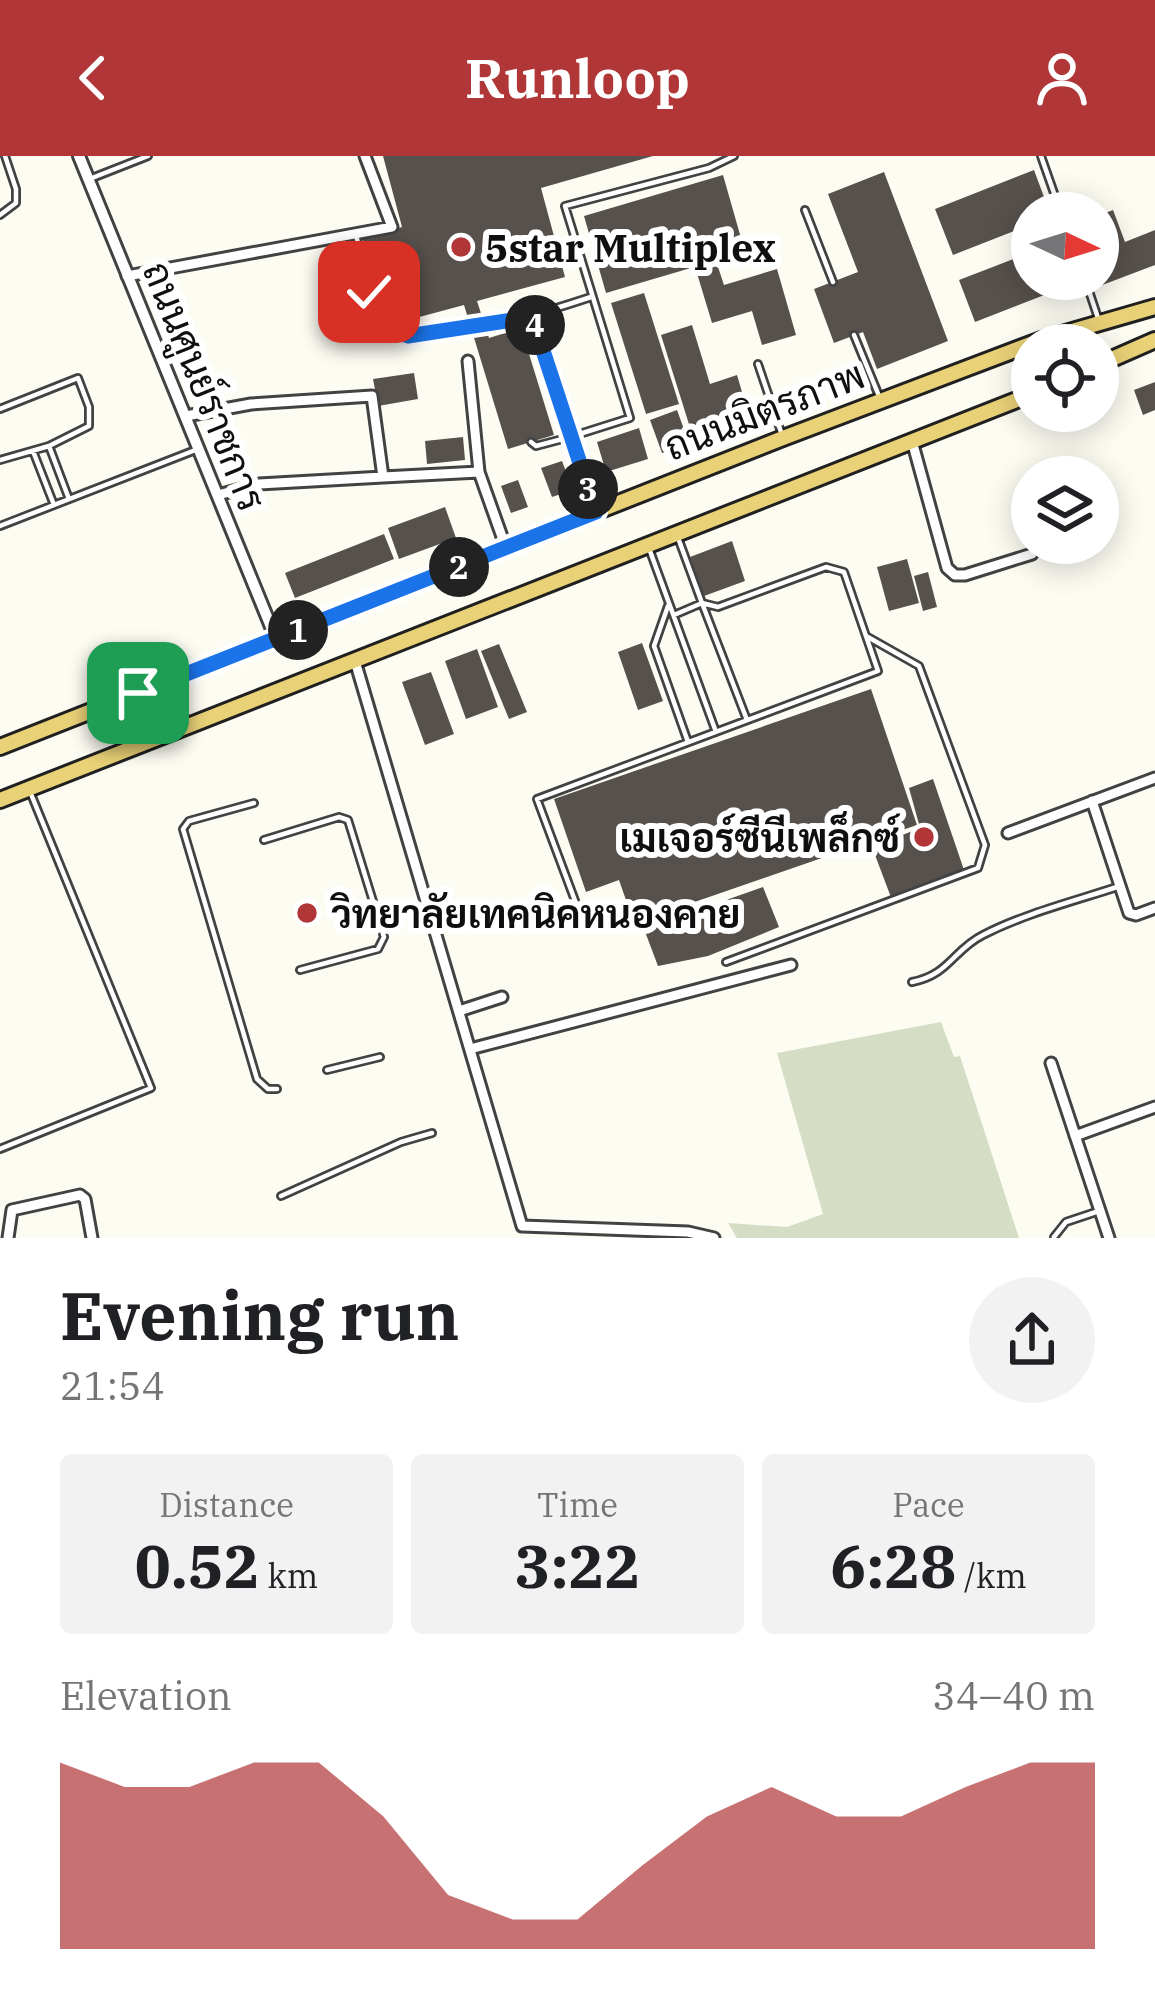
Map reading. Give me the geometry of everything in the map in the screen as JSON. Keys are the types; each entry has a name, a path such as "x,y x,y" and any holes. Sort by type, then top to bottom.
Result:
{"main road":[{"name":"ถนนมิตรภาพ","path":"0,747 881,400 1041,340 1155,307"},
{"path":"1119,357 1154,343"},
{"path":"0,800 1011,402"}],"street":[{"name":"ถนนศูนย์ราชการ","path":"79,156 276,638"},
{"path":"127,276 392,227 365,156"},
{"path":"468,361 479,472 506,548"},
{"path":"186,416 251,404 372,396 383,477"},
{"path":"913,441 947,568 964,575 1011,560"},
{"path":"218,495 259,484 479,472"},
{"path":"355,661 524,1232 688,1232 714,1238"},
{"path":"1008,833 1155,778"},
{"path":"1092,801 1129,913 1155,908"},
{"path":"470,1049 790,965"},
{"path":"459,1011 502,997"},
{"path":"1051,1063 1109,1238"},
{"path":"1075,1136 1155,1107"},
{"path":"8,1238 13,1210 80,1195 86,1199 92,1238"}],"lane":[{"path":"0,215 16,202 5,156"},
{"path":"88,179 148,156"},
{"path":"531,442 536,446 630,418 565,206 734,156"},
{"path":"1041,156 1054,192"},
{"path":"805,210 833,282"},
{"path":"356,234 379,322 391,332 408,336 532,317 592,297"},
{"path":"1092,300 1100,323"},
{"path":"532,317 596,512"},
{"path":"854,335 881,400"},
{"path":"758,364 783,438"},
{"path":"0,409 78,378 89,407 89,426 49,446 0,460"},
{"path":"49,446 69,499"},
{"path":"0,526 198,449"},
{"path":"32,451 54,505"},
{"path":"677,535 747,720"},
{"path":"648,546 716,731"},
{"path":"583,922 537,799 878,671 844,572 826,567 718,607 702,603 673,615"},
{"path":"669,603 654,646 688,742"},
{"path":"726,962 977,868 985,845 919,665 866,636"},
{"path":"0,1149 151,1088 29,789"},
{"path":"254,802 189,821 183,829 257,1079 268,1089 277,1089"},
{"path":"264,840 339,817 349,820 384,937 378,949 300,970"},
{"path":"912,982 939,974 972,941 1003,926 1120,886"},
{"path":"327,1070 380,1057"},
{"path":"280,1196 432,1133"},
{"path":"1054,1237 1066,1222 1100,1211"}],"green space":[{"path":"941,1022 954,1057 960,1056 1019,1238 737,1238 728,1223 787,1227 823,1214 777,1053"}],"building":[{"path":"383,156 653,156 541,188 565,277 477,301 489,338 521,328 554,435 508,449 464,305 386,326 362,238 402,227"},
{"path":"1034,170 1042,192 1011,192 1011,232 953,255 935,209"},
{"path":"884,172 948,341 877,369 863,332 834,343 814,289 858,272 828,194"},
{"path":"723,175 745,252 606,293 584,216"},
{"path":"1119,226 1125,242 1155,230 1155,265 1119,279"},
{"path":"1011,260 1011,300 1031,300 975,322 959,280"},
{"path":"717,264 724,285 777,269 796,335 762,345 752,311 712,323 696,270"},
{"path":"644,293 679,404 646,414 611,303"},
{"path":"692,325 710,384 737,375 750,419 693,437 661,335"},
{"path":"414,373 418,399 378,406 373,379"},
{"path":"1155,382 1155,410 1143,415 1134,390"},
{"path":"677,410 689,443 662,453 650,420"},
{"path":"639,428 648,459 606,472 597,442"},
{"path":"463,437 465,460 427,464 425,441"},
{"path":"562,461 573,490 552,497 541,468"},
{"path":"518,480 528,507 511,513 501,486"},
{"path":"445,507 456,538 399,559 388,528"},
{"path":"384,534 394,559 295,598 285,573"},
{"path":"732,541 745,581 704,596 690,557"},
{"path":"907,559 919,603 889,611 877,567"},
{"path":"928,572 937,607 923,611 914,576"},
{"path":"642,643 663,701 638,710 618,652"},
{"path":"499,644 527,712 509,719 481,651"},
{"path":"477,649 498,707 466,719 445,661"},
{"path":"431,672 454,734 425,745 402,682"},
{"path":"871,689 917,825 634,923 619,880 586,892 554,799"},
{"name":"เมเจอร์ซีนีเพล็กซ์","path":"933,779 964,870 892,900 872,847 920,828 909,788"},
{"path":"763,887 779,927 708,956 658,966 644,929"}],"place":[{"name":"5star Multiplex","path":"461,247"},
{"name":"เมเจอร์ซีนีเพล็กซ์","path":"924,837"},
{"name":"วิทยาลัยเทคนิคหนองคาย","path":"307,913"}],"route":[{"path":"138,693 596,512 532,317 408,336 391,332 379,322 369,292"}]}
